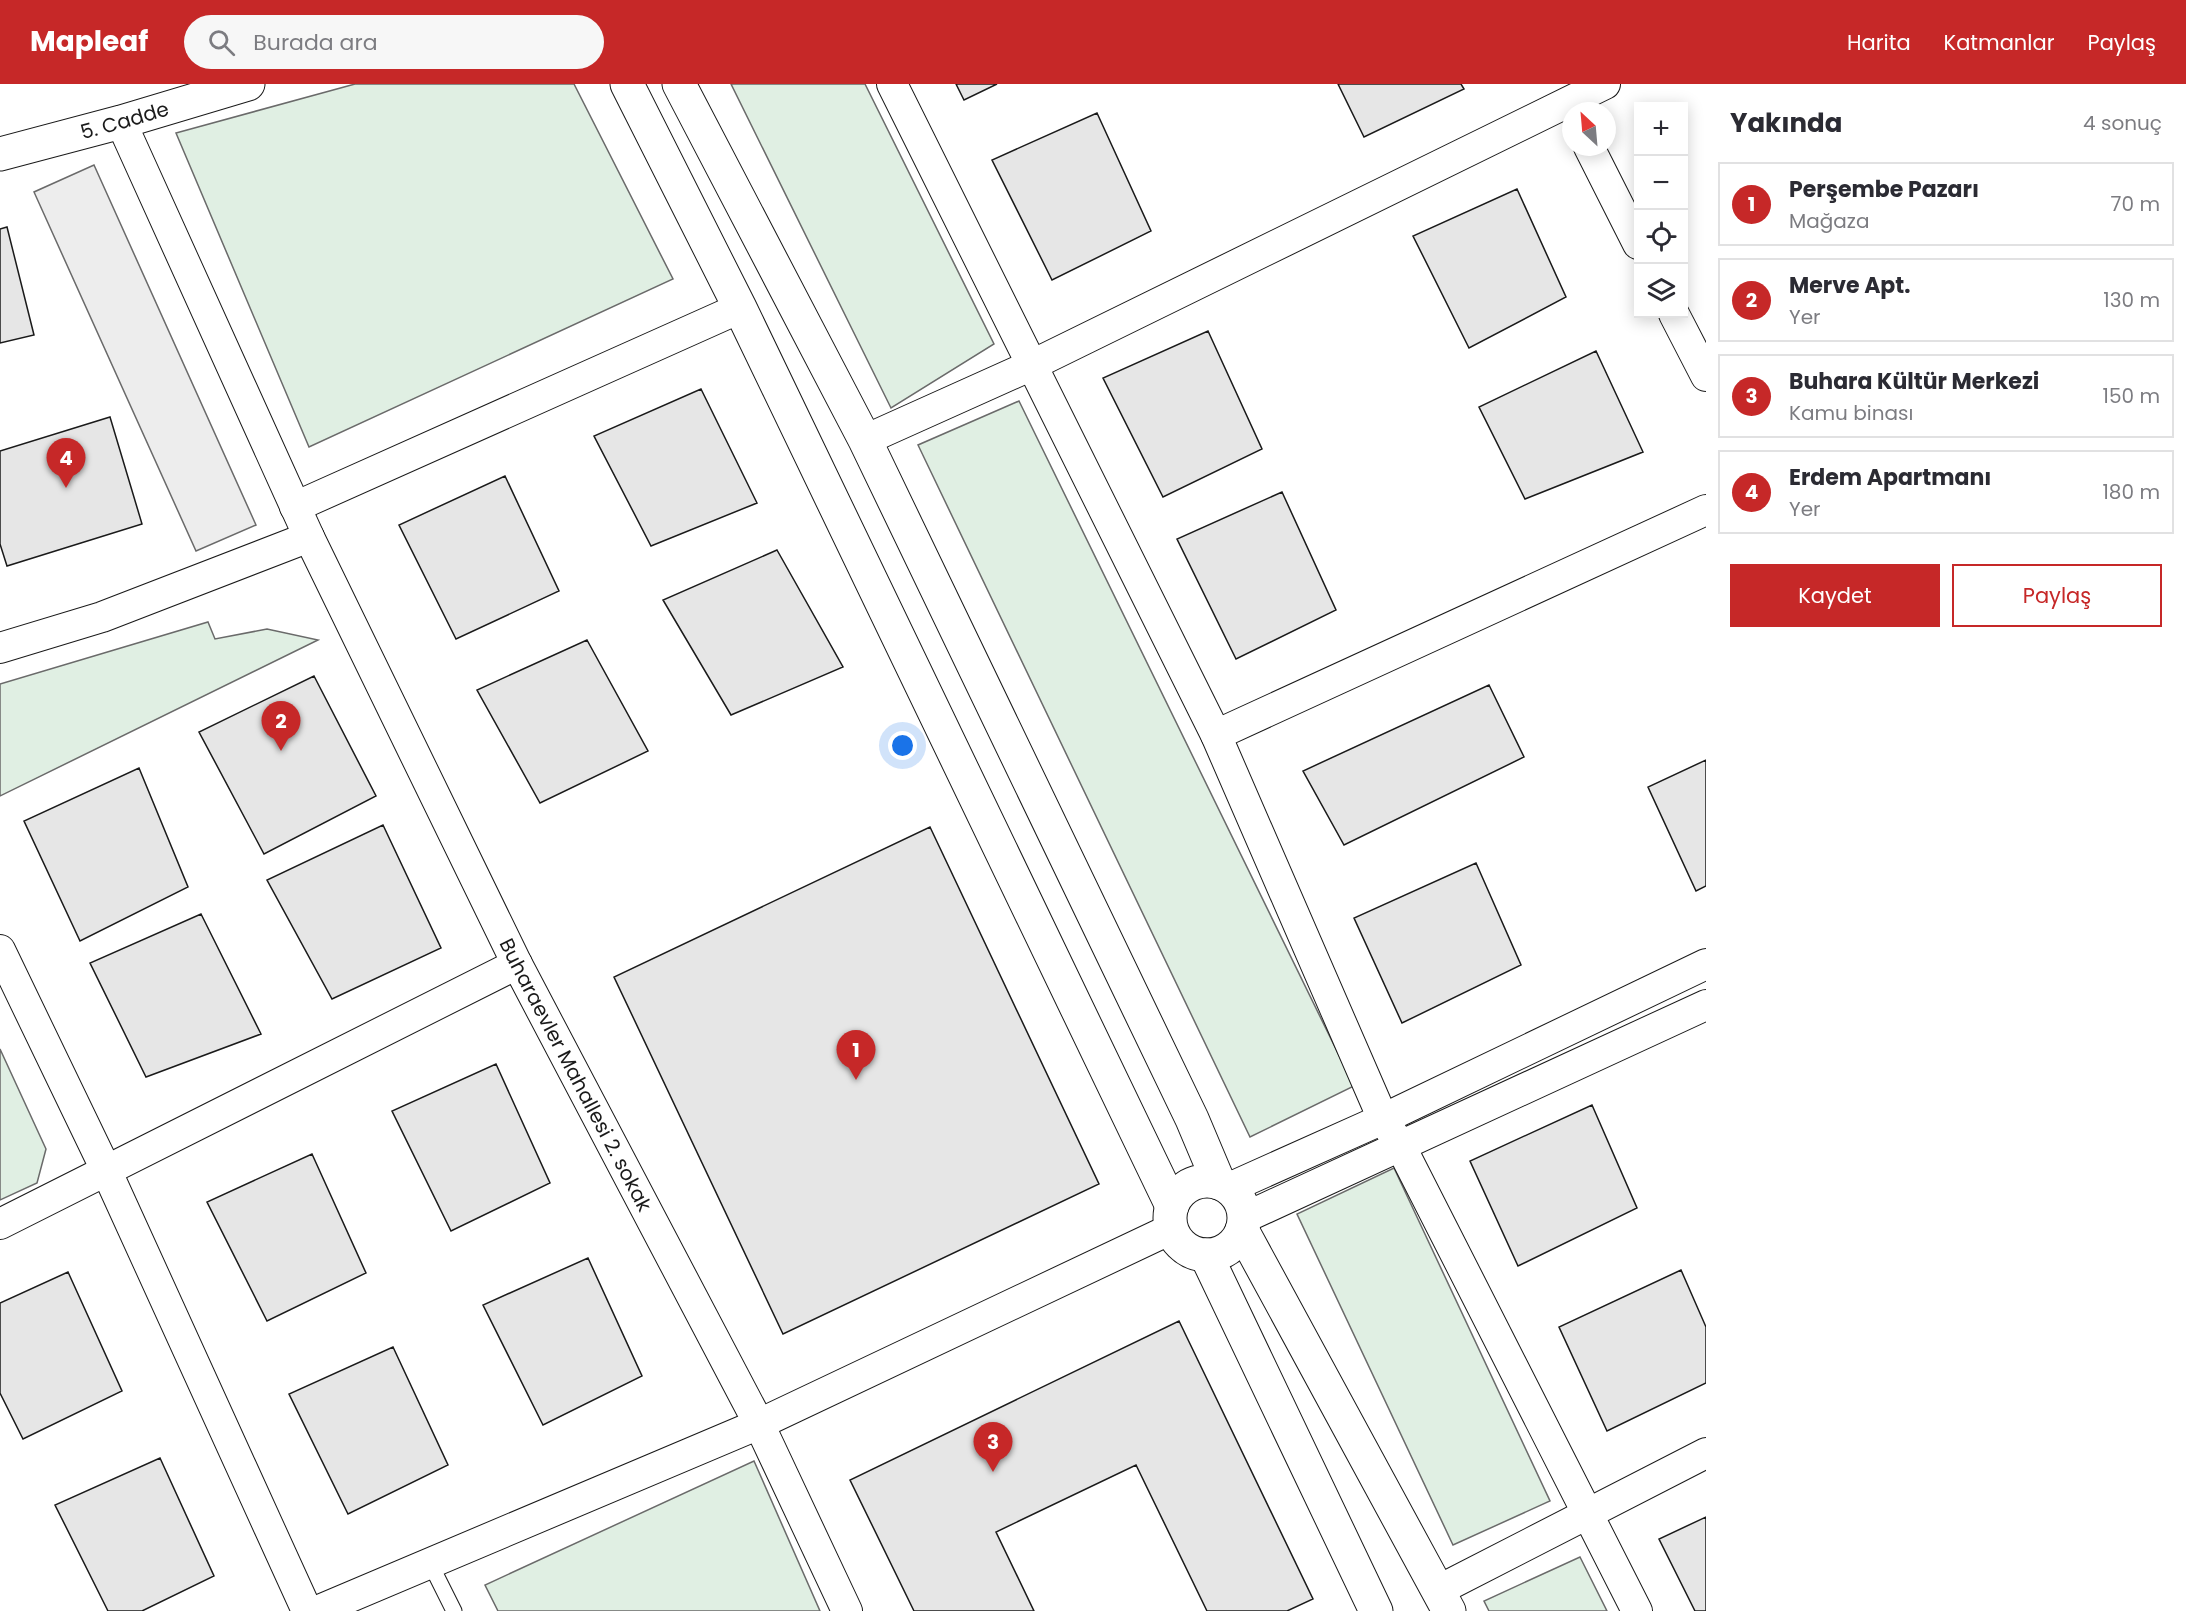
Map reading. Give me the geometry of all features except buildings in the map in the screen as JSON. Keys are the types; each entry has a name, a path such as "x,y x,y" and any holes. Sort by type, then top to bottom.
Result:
{"street":[{"name":"5. Cadde","path":"0,154 121,122 248,84"},
{"path":"627,84 740,308 1171,1217 1176,1239 1185,1247 1206,1255 1228,1248 1236,1240 1243,1224 1400,1145 1706,1005"},
{"path":"678,84 865,440 1224,1185 1237,1196 1242,1207 1243,1224 1444,1600 1587,1514 1706,1453"},
{"path":"892,84 1216,735 1383,1119 1400,1145 1637,1611"},
{"path":"865,440 1032,365 1565,99 1605,84"},
{"name":"Buharaevler Mahallesi 2. sokak","path":"121,122 309,537 517,964 759,1424 847,1611"},
{"path":"1594,156 1634,236"},
{"path":"295,507 740,308"},
{"path":"1676,318 1706,376"},
{"path":"1216,735 1706,510"},
{"path":"0,648 102,617 309,537"},
{"path":"0,950 106,1172 307,1611"},
{"path":"0,1224 517,964"},
{"path":"317,1611 759,1424 1171,1217 1177,1196 1186,1187 1196,1182 1224,1185 1383,1119 1706,964"},
{"path":"1206,1255 1376,1611"}],"lane":[{"path":"430,1563 454,1611"}],"green space":[{"path":"355,84 574,84 673,279 309,447 176,133"},
{"path":"731,84 865,84 994,344 891,408"},
{"path":"1019,401 1354,1086 1250,1137 918,445"},
{"path":"208,622 215,639 267,629 318,640 0,796 0,684"},
{"path":"0,1049 46,1149 37,1183 0,1200"},
{"path":"1394,1168 1550,1501 1453,1545 1297,1214"},
{"path":"754,1461 820,1611 498,1611 485,1585"},
{"path":"1580,1557 1607,1611 1489,1611 1484,1601"}],"shaded area":[{"path":"94,165 256,525 196,551 34,192"}],"place":[{"name":"Erdem Apartmanı","path":"66,488"},
{"name":"Merve Apt.","path":"281,751"},
{"name":"Perşembe Pazarı","path":"856,1080"},
{"name":"Buhara Kültür Merkezi","path":"993,1472"}]}
